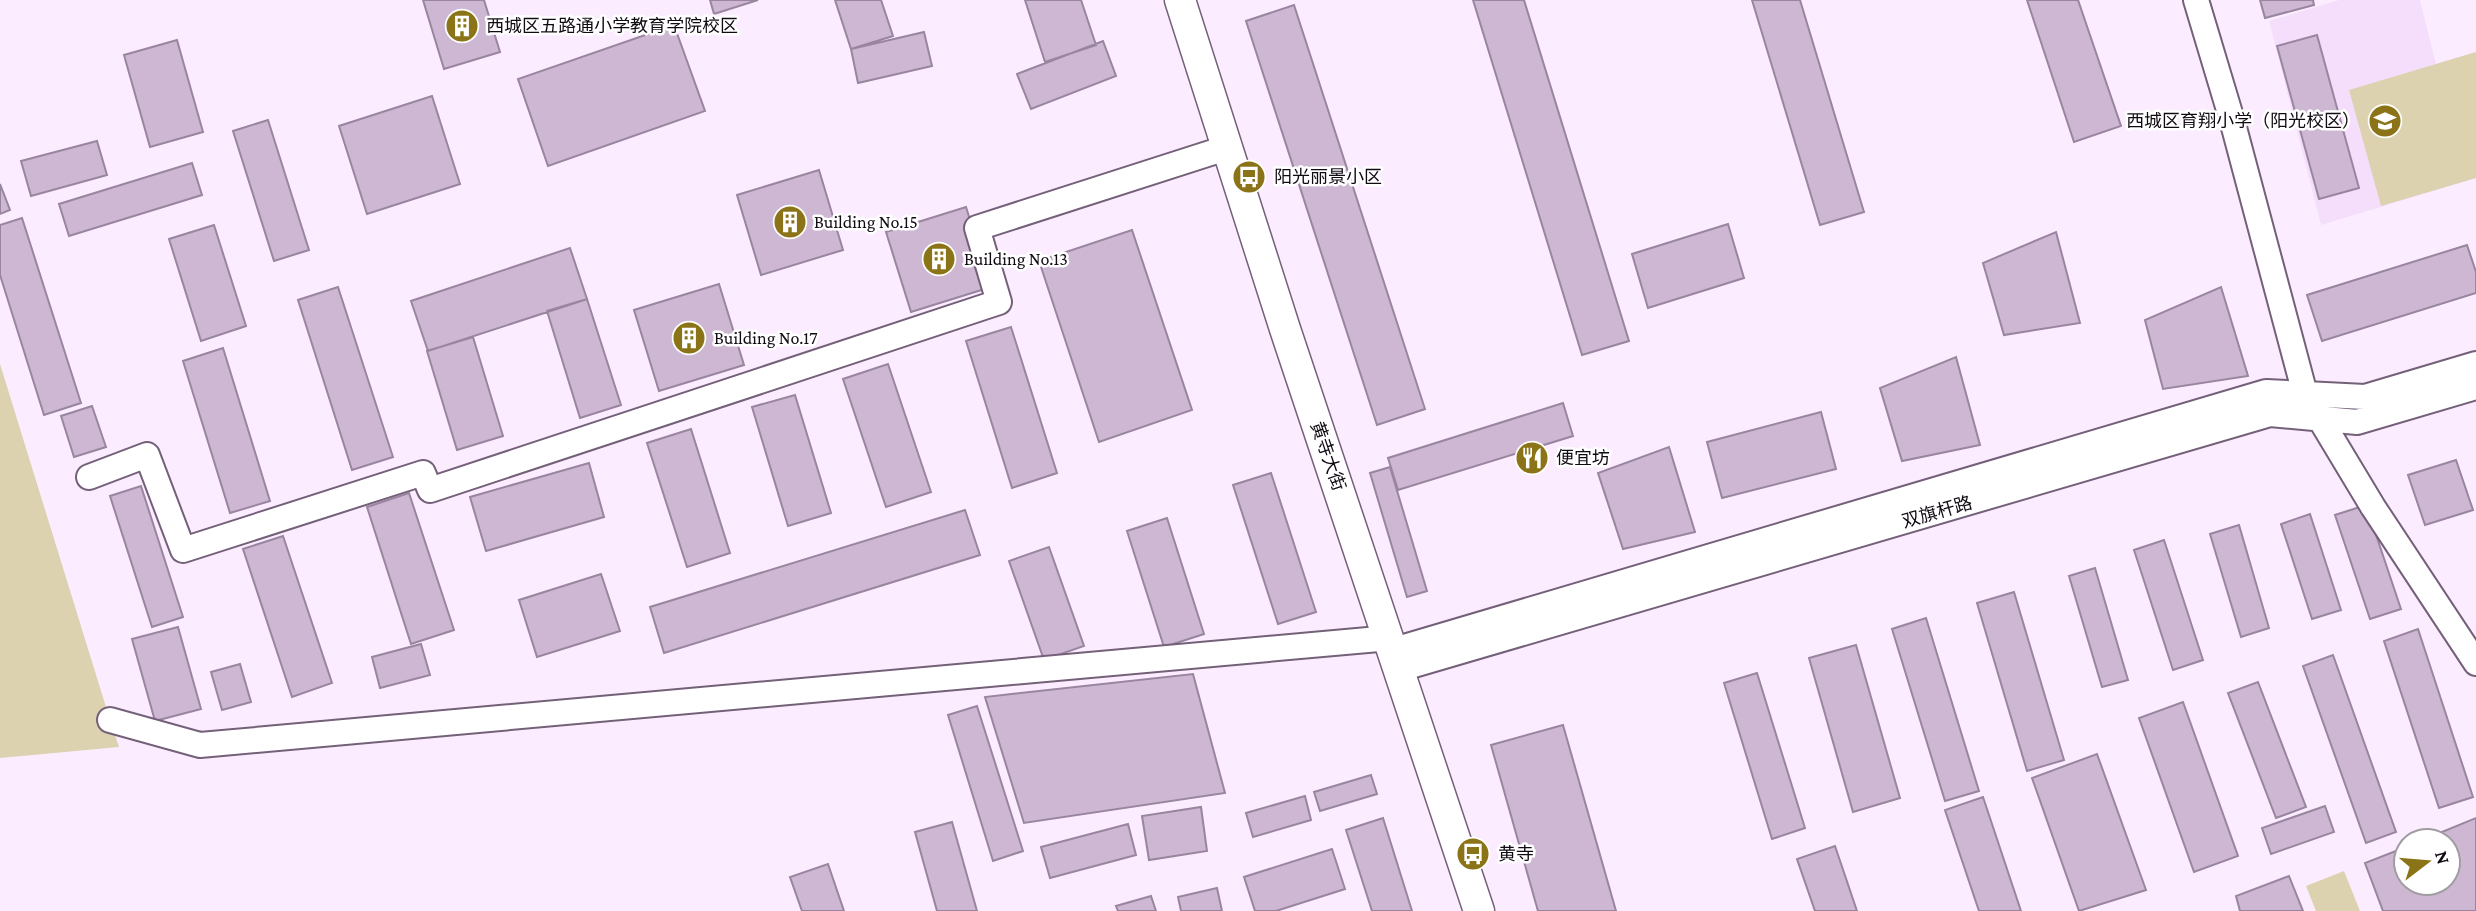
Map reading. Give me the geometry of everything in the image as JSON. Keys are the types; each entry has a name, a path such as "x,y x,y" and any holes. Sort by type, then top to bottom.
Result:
{"street":[{"name":"黄寺大街","path":"1180,0 1226,148 1479,911"},
{"path":"2196,0 2232,120 2305,394 2476,663"},
{"path":"89,477 147,455 183,550 423,472 430,490 999,302 977,229 1226,148"},
{"path":"110,720 200,745 1395,652 2266,392 2365,397 2476,364"},
{"name":"双旗杆路","path":"1395,652 2270,414 2357,422 2476,387"}],"shaded area":[{"name":"西城区育翔小学（阳光校区）","path":"2339,0 2420,0 2436,64 2476,52 2476,178 2321,225 2269,21"},
{"path":"2476,52 2476,178 2381,206 2349,90"},
{"path":"0,364 110,720 119,747 0,758"},
{"path":"2344,871 2360,911 2316,911 2306,886"}],"building":[{"name":"西城区五路通小学教育学院校区","path":"423,0 484,0 500,52 444,69"},
{"path":"710,0 758,0 714,14"},
{"path":"835,0 881,0 893,36 851,49"},
{"path":"1025,0 1081,0 1096,45 1045,62"},
{"path":"1473,0 1524,0 1629,341 1582,355"},
{"path":"1752,0 1800,0 1864,212 1820,225"},
{"path":"2027,0 2078,0 2121,126 2074,142"},
{"path":"2260,0 2313,0 2314,5 2265,18"},
{"path":"1294,5 1425,409 1377,425 1246,21"},
{"path":"674,25 705,111 548,166 518,79"},
{"path":"924,32 932,66 858,83 851,49"},
{"path":"2317,35 2359,188 2319,199 2277,46"},
{"path":"177,40 203,132 150,147 124,55"},
{"path":"1103,41 1116,76 1031,109 1017,74"},
{"path":"432,96 460,184 367,214 339,126"},
{"path":"268,120 309,250 274,261 233,131"},
{"path":"97,141 107,175 31,196 21,161"},
{"path":"192,163 202,195 69,236 59,204"},
{"name":"Building No.15","path":"819,170 843,250 761,275 737,195"},
{"path":"0,184 10,210 0,214"},
{"name":"Building No.13","path":"966,207 991,287 911,312 886,232"},
{"path":"22,218 81,403 44,415 0,275 0,225"},
{"path":"1728,224 1744,278 1648,308 1632,254"},
{"path":"214,225 246,326 201,341 169,239"},
{"path":"1132,230 1192,410 1099,442 1039,261"},
{"path":"2056,232 2080,323 2004,335 1983,263"},
{"path":"2467,245 2476,272 2476,293 2322,341 2307,295"},
{"path":"570,248 587,299 428,351 411,301"},
{"name":"Building No.17","path":"719,284 744,365 659,391 634,310"},
{"path":"338,287 393,457 352,470 298,300"},
{"path":"2221,287 2248,376 2163,389 2145,320"},
{"path":"587,299 621,405 580,418 547,311"},
{"path":"1011,327 1057,473 1012,488 966,341"},
{"path":"473,337 503,436 457,450 427,351"},
{"path":"223,348 270,501 230,513 183,361"},
{"path":"1956,357 1980,445 1902,461 1880,388"},
{"path":"888,364 931,492 886,507 843,379"},
{"path":"795,395 831,513 788,526 752,407"},
{"path":"1563,403 1573,436 1398,490 1388,458"},
{"path":"92,406 106,447 74,457 61,416"},
{"path":"1821,412 1836,469 1722,498 1707,442"},
{"path":"691,429 730,553 687,567 647,443"},
{"path":"1669,447 1695,532 1623,549 1598,473"},
{"path":"2456,460 2473,510 2425,525 2408,475"},
{"path":"589,463 604,517 486,551 470,497"},
{"path":"1390,467 1427,591 1407,597 1370,473"},
{"path":"1271,473 1316,612 1278,624 1233,485"},
{"path":"141,486 183,617 152,627 110,496"},
{"path":"409,493 454,630 411,644 367,507"},
{"path":"2366,505 2401,609 2370,619 2335,515"},
{"path":"965,510 980,555 664,653 650,607"},
{"path":"2310,514 2341,610 2312,619 2281,524"},
{"path":"1167,518 1204,634 1164,647 1127,531"},
{"path":"2239,525 2269,628 2241,637 2210,534"},
{"path":"283,536 332,683 292,697 243,549"},
{"path":"2164,540 2203,660 2173,670 2134,550"},
{"path":"1049,547 1084,646 1044,660 1009,561"},
{"path":"2095,568 2128,680 2102,687 2069,576"},
{"path":"601,574 620,631 537,657 519,600"},
{"path":"2014,592 2064,760 2027,771 1977,603"},
{"path":"1926,618 1979,791 1945,801 1892,629"},
{"path":"178,627 201,709 155,721 132,639"},
{"path":"2418,629 2473,797 2439,808 2384,641"},
{"path":"421,644 430,675 380,688 372,657"},
{"path":"1856,645 1900,798 1853,812 1809,658"},
{"path":"2333,655 2394,827 2392,827 2392,833 2366,843 2303,666"},
{"path":"240,664 251,702 222,710 211,672"},
{"path":"1757,673 1805,828 1772,839 1724,683"},
{"path":"1193,674 1225,793 1024,823 985,697"},
{"path":"2258,682 2306,807 2276,818 2228,693"},
{"path":"2183,702 2238,856 2194,872 2139,718"},
{"path":"977,706 1023,851 993,861 948,715"},
{"path":"1563,725 1616,911 1538,911 1491,745"},
{"path":"2097,754 2146,890 2079,911 2032,778"},
{"path":"1371,775 1377,794 1320,811 1314,792"},
{"path":"1305,796 1311,820 1253,837 1246,813"},
{"path":"1983,797 2021,911 1979,911 1945,810"},
{"path":"2325,806 2334,832 2271,854 2262,828"},
{"path":"1201,807 1207,851 1149,860 1142,816"},
{"path":"1383,818 1412,911 1372,911 1346,830"},
{"path":"2476,818 2476,911 2383,911 2365,863 2392,852 2392,897 2462,897 2462,827 2454,827"},
{"path":"952,822 977,911 937,911 915,832"},
{"path":"1128,824 1136,855 1050,878 1041,847"},
{"path":"1835,846 1857,911 1815,911 1797,859"},
{"path":"1332,849 1345,889 1276,911 1255,911 1244,877"},
{"path":"828,864 844,911 802,911 790,877"},
{"path":"2289,876 2303,911 2240,911 2236,896"},
{"path":"1217,888 1222,911 1181,911 1178,897"},
{"path":"1151,896 1156,911 1118,911 1116,906"}],"place":[{"name":"西城区五路通小学教育学院校区","path":"462,26"},
{"name":"西城区育翔小学（阳光校区）","path":"2385,121"},
{"name":"阳光丽景小区","path":"1249,177"},
{"name":"Building No.15","path":"790,222"},
{"name":"Building No.13","path":"939,259"},
{"name":"Building No.17","path":"689,338"},
{"name":"便宜坊","path":"1532,458"},
{"name":"黄寺","path":"1473,854"}]}
